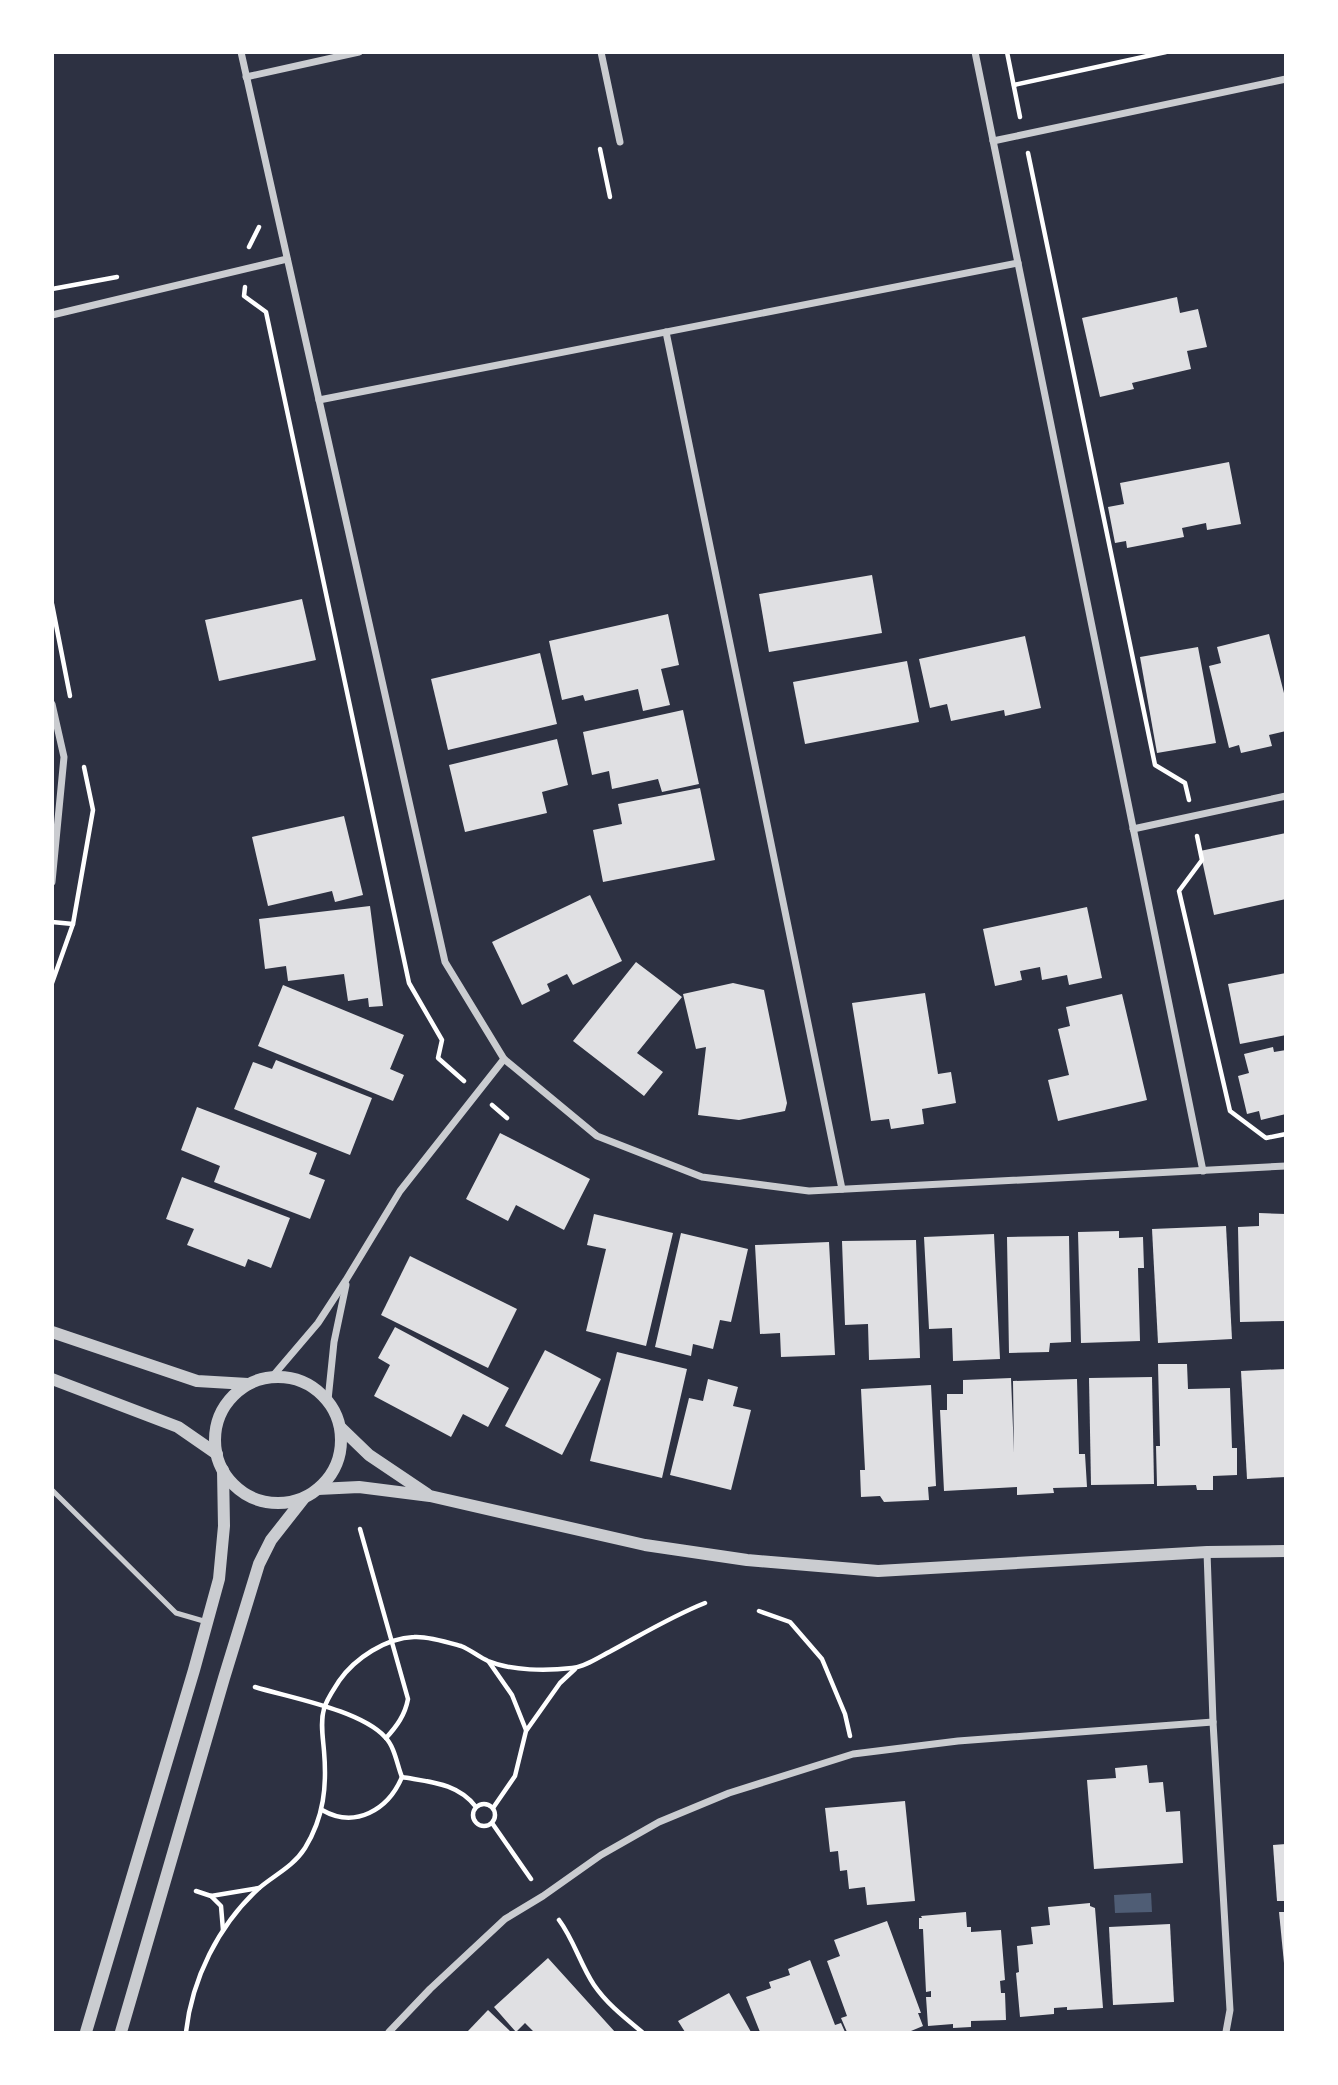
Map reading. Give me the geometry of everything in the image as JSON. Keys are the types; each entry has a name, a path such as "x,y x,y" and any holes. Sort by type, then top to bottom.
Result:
{"street":[{"path":"241,52 444,962 504,1059 597,1136 702,1177 809,1191 1286,1166"},
{"path":"246,76 359,52"},
{"path":"601,52 620,142"},
{"path":"975,52 1203,1171"},
{"path":"993,141 1286,79"},
{"path":"52,315 287,259"},
{"path":"319,400 1018,263"},
{"path":"666,332 842,1189"},
{"path":"52,704 64,757 52,882"},
{"path":"1133,829 1286,796"},
{"path":"272,1377 318,1323 400,1191 504,1059"},
{"path":"328,1401 334,1342 346,1280"},
{"path":"52,1332 197,1381 248,1384"},
{"path":"272,1377 293,1378 312,1387 328,1401 336,1413 341,1444 338,1461 330,1476 318,1489 304,1498 273,1503 258,1500 232,1483 223,1470 215,1438 224,1407 234,1394 248,1384 272,1377"},
{"path":"52,1379 178,1427 217,1454"},
{"path":"340,1427 369,1455 430,1496"},
{"path":"86,2032 207,1622 222,1559 225,1526 223,1470"},
{"path":"318,1489 359,1487 430,1496 645,1545 747,1560 878,1572 1207,1552 1286,1551"},
{"path":"121,2032 259,1564 271,1540 304,1498"},
{"path":"1207,1552 1213,1722 1230,2010 1226,2032"},
{"path":"389,2032 430,1989 505,1919 601,1855 648,1829 729,1793 853,1754 958,1741 1213,1722"}],"lane":[{"path":"52,1490 176,1613 207,1622"}],"path":[{"path":"1007,52 1155,765 1185,783 1202,860 1180,891 1230,1111 1266,1138 1286,1135"},
{"path":"1014,85 1166,52"},
{"path":"256,216 259,230 246,253 244,296 266,312 409,983 442,1040 438,1058 507,1118"},
{"path":"52,922 73,924 52,983"},
{"path":"360,1529 408,1699 401,1719 386,1738"},
{"path":"493,1808 515,1776 526,1731 560,1683 576,1668 705,1603"},
{"path":"760,1611 790,1622 822,1660 845,1714 850,1737"},
{"path":"186,2032 188,2012 199,1978 206,1960 224,1931 244,1903 260,1887 298,1859 306,1847 322,1810 326,1776 322,1723 324,1708 353,1664 393,1641 414,1637 463,1647 489,1662 531,1669 576,1668"},
{"path":"489,1662 512,1695 526,1731"},
{"path":"255,1687 349,1715 372,1727 386,1738 402,1777"},
{"path":"322,1810 344,1817 358,1818 370,1814 386,1802 402,1777"},
{"path":"402,1777 452,1786 468,1796 477,1807"},
{"path":"486,1804 493,1808 496,1814 492,1823 485,1826 477,1824 473,1814 477,1807 486,1804"},
{"path":"492,1823 531,1879"},
{"path":"196,1891 211,1896 260,1887"},
{"path":"211,1896 220,1906 224,1931"},
{"path":"559,1920 571,1936 594,1985 620,2014 642,2032"}],"water":[{"path":"1151,1893 1152,1912 1115,1913 1114,1895"}],"building":[{"path":"1177,297 1180,313 1198,309 1207,347 1187,351 1191,369 1132,383 1134,389 1100,397 1082,318"},
{"path":"1229,462 1241,524 1207,530 1206,523 1182,528 1184,537 1127,548 1126,541 1115,543 1108,507 1124,504 1120,483"},
{"path":"872,575 882,633 769,652 759,594"},
{"path":"302,599 316,660 219,681 205,620"},
{"path":"668,614 679,665 661,669 670,705 643,711 638,689 585,701 583,695 562,700 549,641"},
{"path":"1269,634 1286,701 1286,731 1269,735 1272,746 1241,753 1239,745 1229,748 1209,666 1221,663 1217,647"},
{"path":"1025,636 1041,708 1005,716 1004,710 951,721 947,704 930,708 919,659"},
{"path":"1198,647 1216,743 1157,753 1140,657"},
{"path":"540,653 557,724 448,750 431,679"},
{"path":"907,661 919,722 805,744 793,682"},
{"path":"683,710 699,784 662,792 658,779 612,789 609,771 592,775 583,732"},
{"path":"557,739 568,785 542,792 547,813 465,832 449,765"},
{"path":"700,788 715,860 603,882 593,830 622,824 618,804"},
{"path":"344,816 363,895 335,902 332,891 268,906 252,837"},
{"path":"1286,833 1286,899 1214,915 1200,851"},
{"path":"590,895 622,961 573,985 567,974 547,984 550,991 522,1005 492,942"},
{"path":"370,906 383,1006 369,1007 368,998 348,1001 344,974 288,981 286,966 265,969 259,919"},
{"path":"1087,907 1102,978 1069,985 1067,975 1042,980 1040,967 1020,971 1022,980 995,986 983,929"},
{"path":"636,962 682,997 637,1053 663,1072 644,1096 573,1041"},
{"path":"1286,973 1286,1035 1240,1044 1228,984"},
{"path":"733,983 764,990 787,1103 785,1111 739,1120 698,1115 706,1047 696,1049 683,994"},
{"path":"283,985 404,1035 390,1069 404,1075 393,1101 258,1046"},
{"path":"925,993 938,1074 951,1072 956,1103 922,1109 924,1124 891,1129 889,1119 871,1121 852,1003"},
{"path":"1122,994 1147,1100 1058,1121 1048,1080 1069,1075 1058,1029 1070,1026 1066,1007"},
{"path":"1273,1047 1274,1052 1286,1050 1286,1114 1261,1120 1259,1111 1247,1114 1238,1076 1249,1073 1244,1054"},
{"path":"276,1060 372,1098 350,1155 234,1109 253,1062 272,1069"},
{"path":"197,1107 317,1153 309,1174 325,1180 310,1219 214,1182 220,1166 181,1150"},
{"path":"500,1133 590,1179 564,1230 516,1205 508,1221 466,1199"},
{"path":"182,1177 290,1218 271,1268 248,1259 245,1267 187,1245 194,1229 166,1219"},
{"path":"1259,1213 1286,1214 1286,1321 1240,1322 1238,1227 1259,1226"},
{"path":"594,1214 673,1233 646,1346 586,1331 606,1249 587,1245"},
{"path":"1226,1226 1232,1339 1158,1343 1152,1229"},
{"path":"1119,1231 1119,1238 1143,1237 1144,1268 1138,1268 1140,1341 1081,1343 1078,1232"},
{"path":"681,1233 748,1249 731,1322 720,1320 713,1349 693,1344 691,1356 655,1347"},
{"path":"994,1234 1000,1359 953,1361 952,1328 929,1329 924,1237"},
{"path":"1069,1236 1071,1342 1050,1343 1049,1352 1009,1353 1007,1237"},
{"path":"916,1240 920,1358 869,1360 868,1324 845,1325 842,1241"},
{"path":"829,1242 835,1355 781,1357 780,1333 760,1334 755,1245"},
{"path":"410,1256 517,1309 488,1368 381,1315"},
{"path":"395,1327 509,1388 488,1427 463,1414 451,1437 374,1396 390,1365 378,1358"},
{"path":"545,1350 601,1379 562,1455 505,1426"},
{"path":"617,1352 687,1369 662,1478 590,1461"},
{"path":"1158,1364 1187,1364 1188,1389 1230,1388 1232,1448 1237,1448 1237,1475 1213,1476 1213,1490 1197,1490 1196,1485 1157,1486 1156,1446 1160,1446"},
{"path":"1286,1369 1286,1477 1247,1479 1241,1371"},
{"path":"1152,1377 1154,1484 1091,1485 1089,1378"},
{"path":"1011,1378 1014,1453 1013,1381 1077,1379 1079,1454 1085,1454 1087,1487 1053,1488 1054,1493 1017,1495 1017,1487 944,1491 940,1410 947,1410 947,1394 963,1394 963,1380"},
{"path":"708,1379 738,1387 733,1406 751,1410 731,1490 670,1475 689,1398 703,1401"},
{"path":"931,1385 936,1486 928,1487 929,1500 884,1502 880,1496 861,1497 860,1470 865,1470 861,1389"},
{"path":"1147,1765 1149,1783 1163,1782 1166,1812 1180,1811 1183,1863 1094,1869 1087,1780 1116,1778 1115,1768"},
{"path":"905,1801 915,1901 867,1905 865,1887 849,1889 847,1870 840,1871 838,1851 830,1852 825,1808"},
{"path":"1286,1844 1286,1901 1277,1901 1273,1845"},
{"path":"1090,1903 1090,1906 1095,1908 1103,2008 1054,2008 1054,2014 1020,2017 1016,1973 1019,1972 1017,1946 1033,1944 1031,1927 1050,1925 1048,1907"},
{"path":"966,1912 967,1927 971,1927 971,1932 1001,1930 1005,1980 1000,1981 1001,1993 1005,1993 1006,2020 971,2021 971,2027 953,2028 953,2024 928,2026 926,1997 931,1997 931,1991 926,1992 923,1929 919,1929 919,1918"},
{"path":"1279,1912 1286,1912 1286,1963 1284,1963"},
{"path":"887,1921 921,2013 918,2013 923,2026 911,2032 847,2032 841,2018 847,2016 827,1961 840,1956 834,1940"},
{"path":"1170,1924 1174,2002 1113,2005 1109,1927"},
{"path":"548,1958 615,2032 534,2032 525,2023 516,2032 494,2007"},
{"path":"810,1960 835,2025 841,2023 845,2032 760,2032 746,1997 771,1988 769,1982 790,1975 788,1969"},
{"path":"729,1993 751,2032 685,2032 678,2021"},
{"path":"488,2010 511,2032 467,2032"}]}
